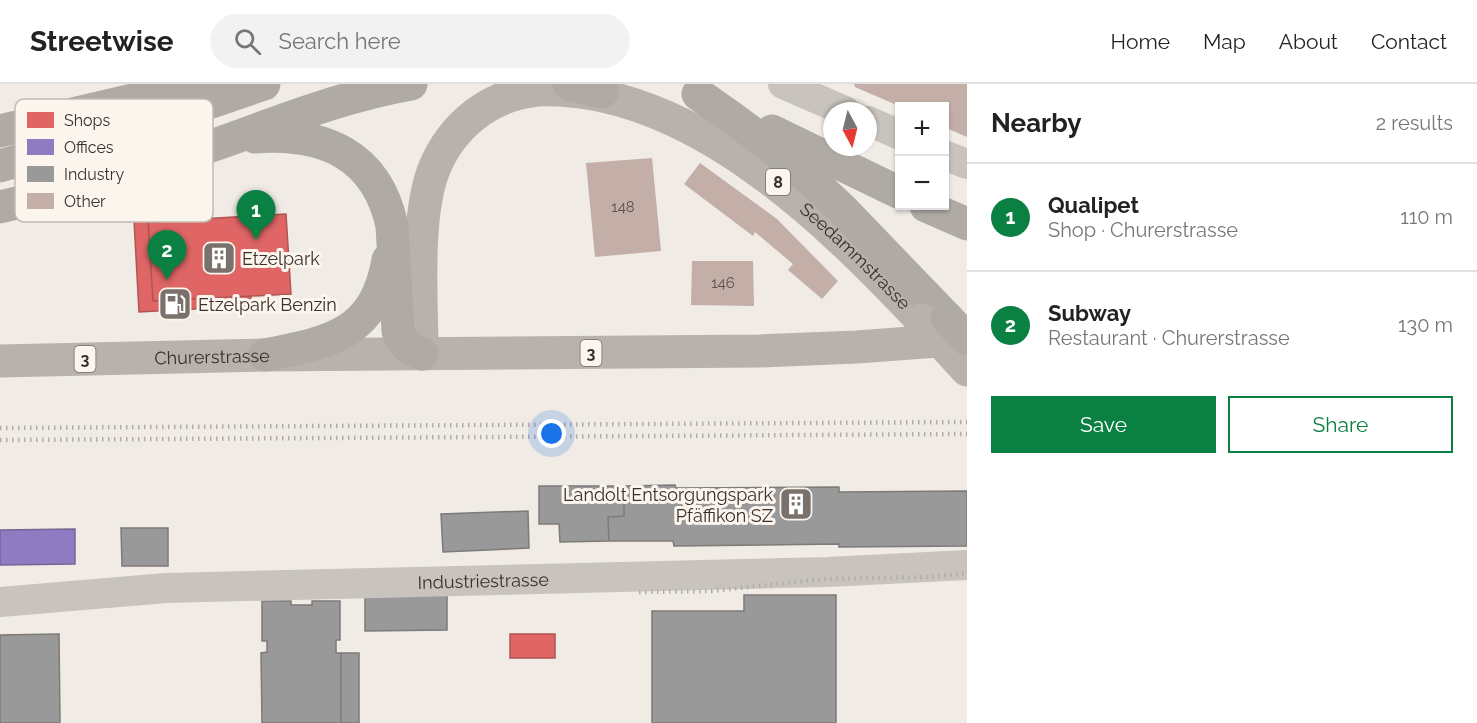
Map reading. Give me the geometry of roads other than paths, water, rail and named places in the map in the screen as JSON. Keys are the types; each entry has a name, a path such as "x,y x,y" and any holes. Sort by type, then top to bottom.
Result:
{"highway":[{"path":"133,99 201,84"},
{"path":"213,101 264,84"},
{"path":"213,145 307,111 411,84"},
{"path":"569,84 602,92"},
{"path":"688,89 895,191"},
{"path":"688,89 753,133 810,180 840,208 951,329"},
{"path":"0,130 15,126"},
{"path":"213,145 254,138 284,136 317,140 344,152 368,172 382,194 392,226 398,331 406,345 422,354"},
{"path":"0,166 15,162"},
{"path":"0,207 15,203"},
{"path":"935,210 967,224"},
{"path":"265,355 326,340 357,324 376,301 382,287 392,243 392,226"}],"main road":[{"name":"8","path":"422,354 421,255 426,201 435,168 450,141 460,128 484,107 512,94 546,89 602,92"},
{"name":"Seedammstrasse","path":"602,92 641,104 687,124 722,143 763,171 820,218 874,270 951,329 967,370"},
{"name":"3","path":"422,354 759,351 857,347 951,329"},
{"name":"Churerstrasse","path":"0,361 422,354"}],"street":[{"path":"783,84 824,102"},
{"path":"0,113 15,112"},
{"path":"877,125 895,133"},
{"path":"949,156 967,164"},
{"name":"Industriestrasse","path":"0,602 166,588 828,572 967,565"}],"railway":[{"path":"0,428 967,422"},
{"path":"0,440 967,434"},
{"path":"639,592 711,591 824,579 931,577 967,573"}],"place":[{"name":"Qualipet","path":"256,240"},
{"name":"Etzelpark","path":"219,258"},
{"name":"Subway","path":"167,280"},
{"name":"Etzelpark Benzin","path":"175,304"},
{"name":"Landolt Entsorgungspark Pfäffikon SZ","path":"796,504"}]}
